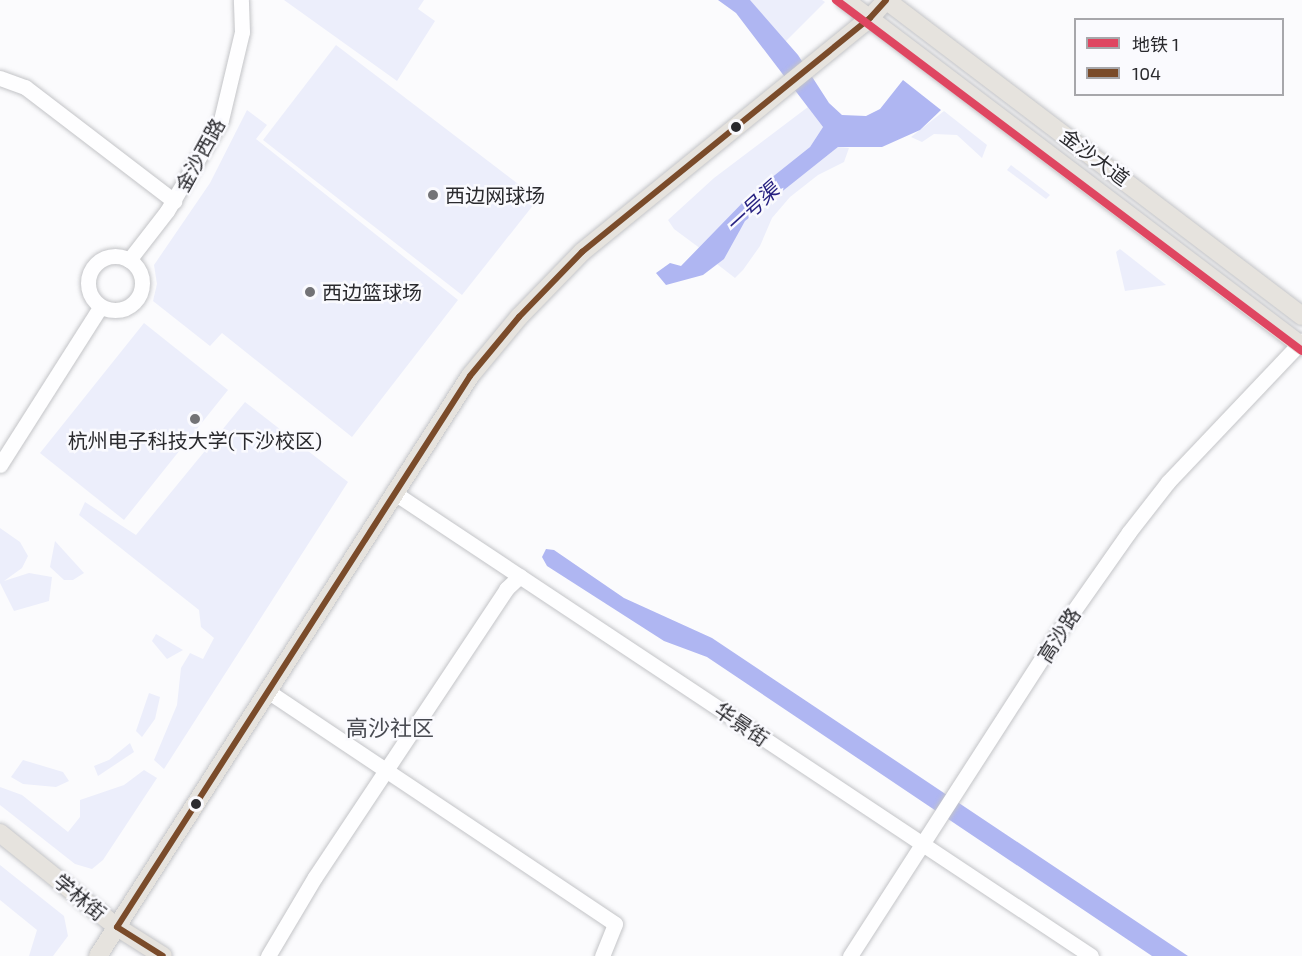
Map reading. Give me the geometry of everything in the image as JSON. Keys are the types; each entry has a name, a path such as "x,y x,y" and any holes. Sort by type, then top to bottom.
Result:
{"main road":[{"name":"金沙大道","path":"845,0 1301,344"},
{"name":"金沙大道","path":"886,0 1302,316"},
{"path":"98,956 266,690 470,376 519,317 582,252 870,18 886,0"},
{"name":"学林街","path":"0,833 117,927 163,956"}],"street":[{"name":"金沙西路","path":"129,260 174,201 221,120 242,32 241,0"},
{"path":"0,78 25,87 174,201"},
{"path":"108,256 129,260 140,272 139,296 122,309 100,306 88,287 91,270 108,256"},
{"path":"0,465 100,306"},
{"name":"高沙路","path":"850,956 924,845 1063,626 1129,532 1168,482 1301,344"},
{"name":"华景街","path":"393,492 1091,956"},
{"path":"268,956 290,915 506,589 520,576"},
{"path":"266,690 615,924 602,956"}],"shaded area":[{"path":"284,0 424,0 418,9 435,21 397,81"},
{"path":"729,0 822,0 825,2 775,52"},
{"name":"西边网球场","path":"336,45 538,199 462,295 263,140"},
{"path":"808,107 823,127 810,147 751,194 701,249 674,229 668,220 714,178"},
{"name":"西边篮球场","path":"247,110 267,125 256,139 458,300 352,437 222,333 210,346 153,301 157,284 154,265 210,183"},
{"path":"944,111 987,145 982,158 957,135 934,134 922,142 911,137"},
{"path":"838,147 849,148 844,162 818,175 790,197 772,218 760,246 735,278 717,264 745,221"},
{"path":"1011,165 1050,195 1046,199 1007,170"},
{"path":"1120,249 1166,285 1125,291 1116,252"},
{"path":"144,323 228,390 124,520 40,453"},
{"path":"245,402 348,482 164,769 154,760 177,705 181,668 190,653 203,659 214,638 201,627 199,610 79,515 85,502 136,535"},
{"path":"0,528 20,542 28,556 22,568 4,581 29,573 52,577 49,601 14,611 0,583"},
{"path":"55,541 84,573 73,580 64,580 50,567"},
{"path":"156,634 183,650 167,659 152,641"},
{"path":"149,693 160,697 155,719 142,737 136,731"},
{"path":"130,743 134,752 98,776 94,766 109,760"},
{"path":"23,760 63,772 69,781 56,787 23,784 11,777"},
{"path":"144,770 157,778 103,860 92,869 75,864 0,805 0,787 22,795 68,832 80,817 80,800 124,785"},
{"path":"0,865 64,916 68,936 53,956 29,956 37,930 0,900"}],"water":[{"name":"一号渠","path":"718,0 750,0 798,55 829,103 842,115 866,116 880,109 903,80 941,110 920,130 882,147 838,147 745,221 724,259 703,275 666,285 656,273 670,263 681,266 751,194 810,147 823,127 736,13"},
{"path":"546,549 554,550 624,598 712,638 1188,956 1152,956 707,657 664,641 547,566 542,557"}],"metro line":[{"name":"1","path":"836,0 1302,351"}],"transit line":[{"name":"104","path":"117,927 470,376 519,317 582,252 870,18 886,0"},
{"name":"104","path":"117,927 163,956"}],"place":[{"name":"西边网球场","path":"433,195"},
{"name":"西边篮球场","path":"310,292"},
{"name":"杭州电子科技大学(下沙校区)","path":"195,419"}],"district":[{"name":"高沙社区","path":"390,728"}]}
